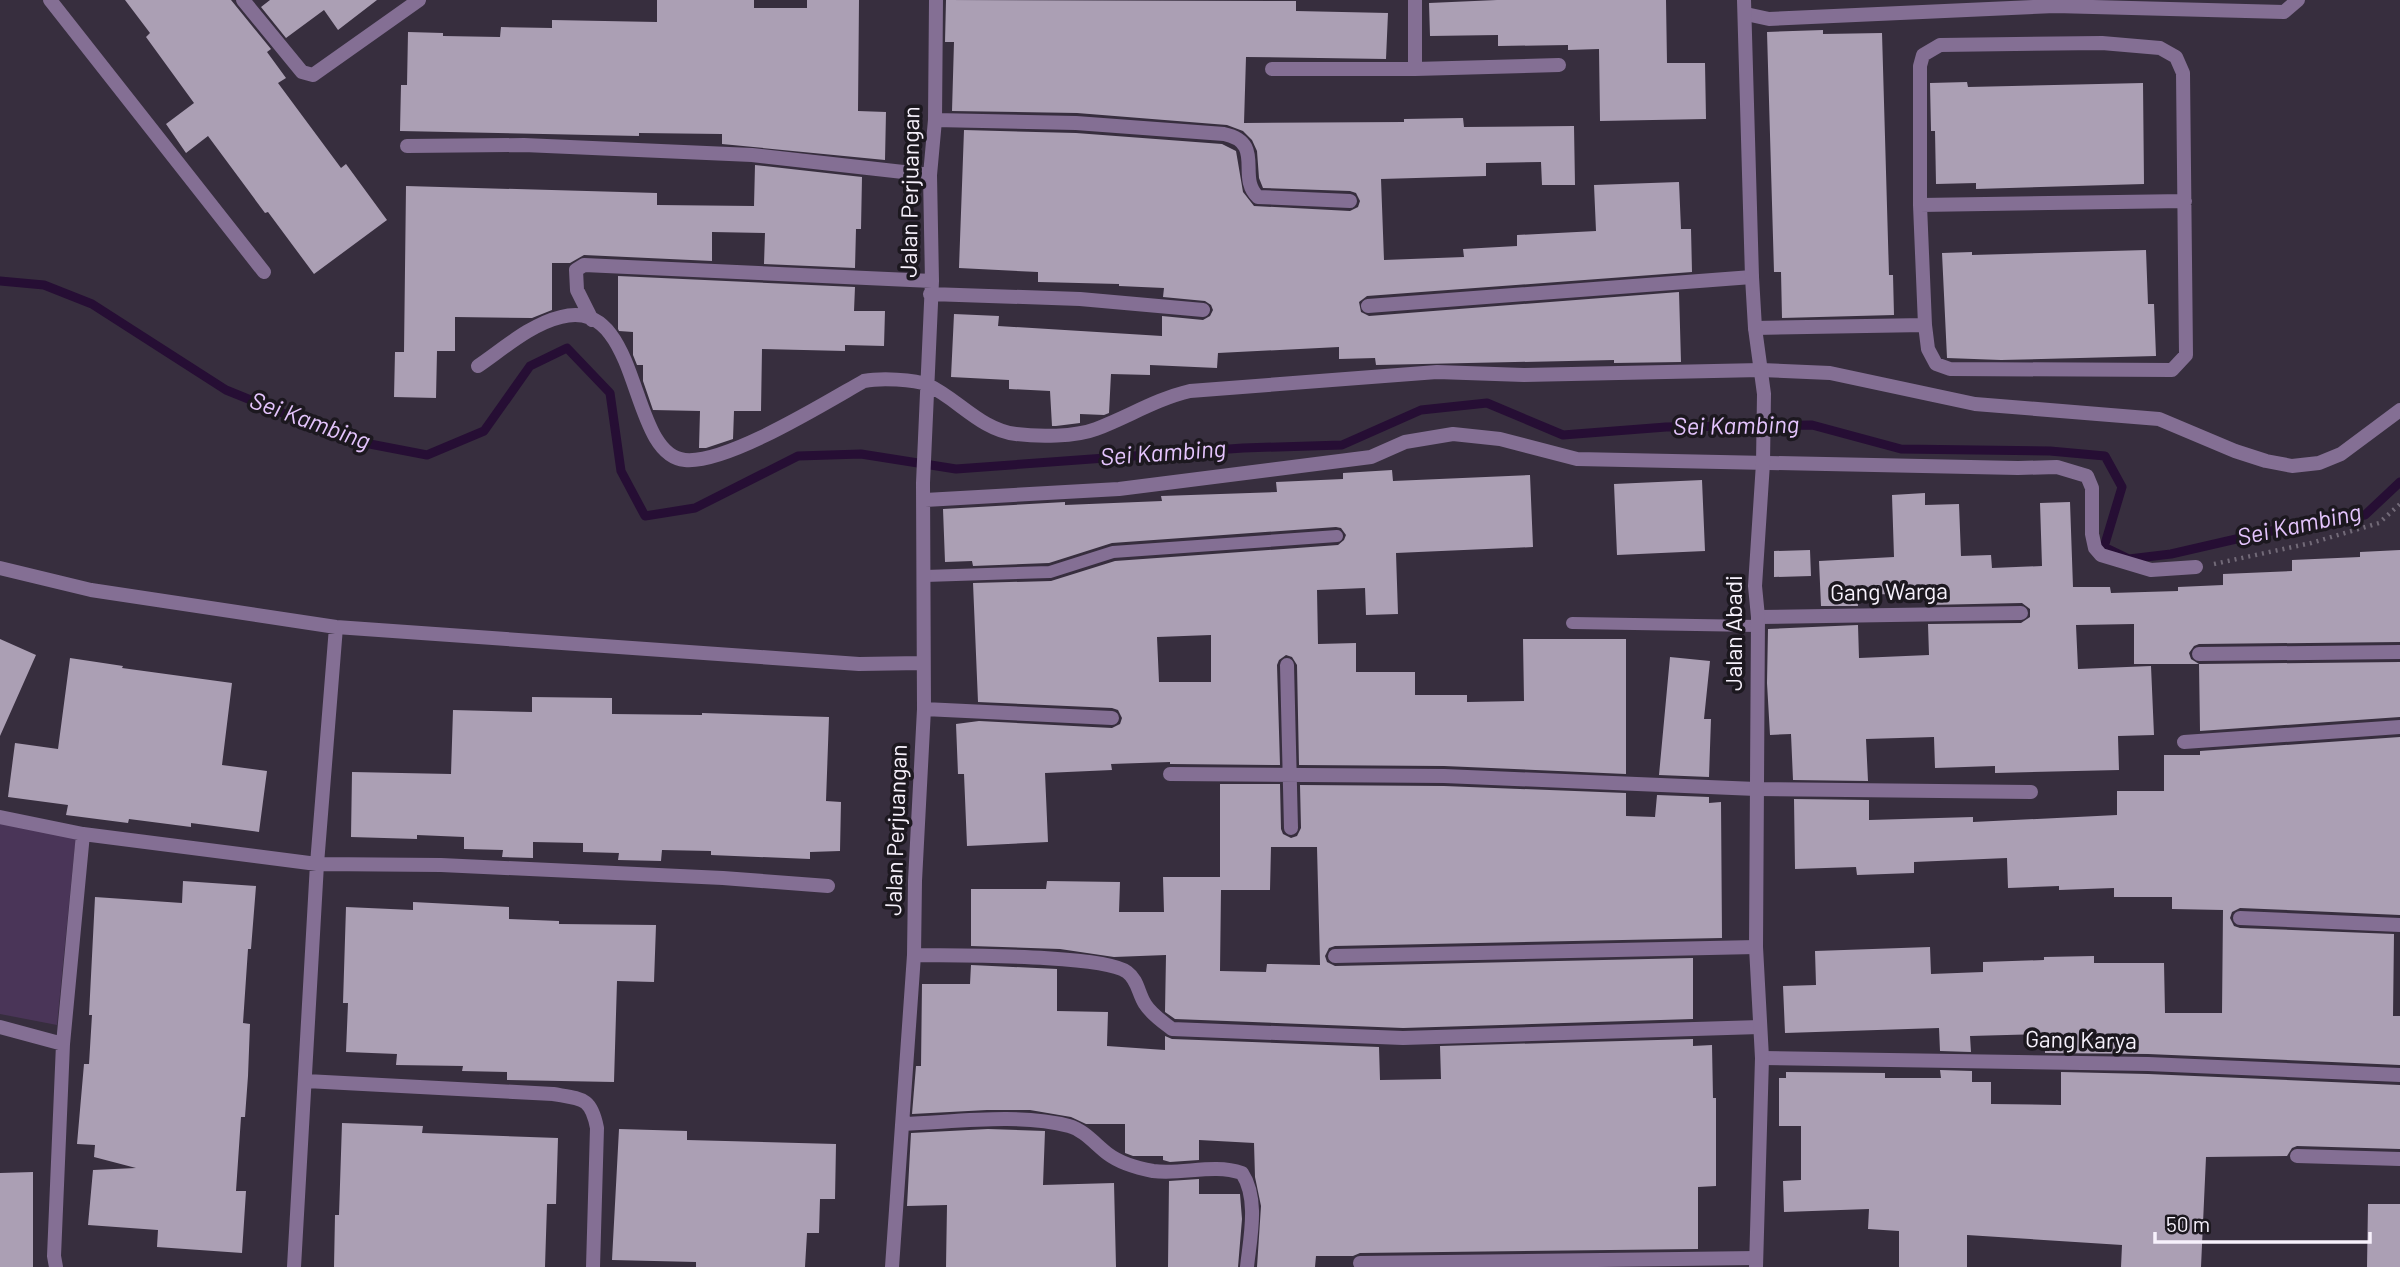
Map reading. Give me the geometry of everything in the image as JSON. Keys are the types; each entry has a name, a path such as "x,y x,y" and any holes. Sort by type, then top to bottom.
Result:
{"street":[{"path":"50,0 264,272"},
{"path":"243,0 302,72 313,75 419,0"},
{"name":"Jalan Perjuangan","path":"892,1267 914,955 924,709 923,483 931,288 930,175 934,120 936,0"},
{"path":"1415,0 1415,69"},
{"path":"1745,7 1769,19 2055,3 2284,12 2298,0"},
{"name":"Jalan Abadi","path":"1745,7 1752,276 1755,328 1764,394 1763,463 1755,586 1758,622 1756,947 1762,1058 1756,1263"},
{"path":"2102,43 2160,48 2176,57 2183,73 2185,201 2186,355 2172,370 1950,369 1936,364 1928,349 1925,325 1920,205 1920,66 1923,55 1940,45 2102,43"},
{"path":"1272,69 1559,65"},
{"path":"934,120 1076,123 1224,134 1233,136 1248,150 1253,193 1258,197 1350,201"},
{"path":"407,146 524,145 752,155 930,175"},
{"path":"1920,205 2185,201"},
{"path":"592,320 576,284 576,270 584,265 931,288 1203,310"},
{"path":"1368,306 1752,276"},
{"path":"478,366 535,328 559,317 572,315 592,320 602,325 622,353 643,410 662,447 676,459 698,460 771,432 864,381 879,379 926,389 990,426 1016,434 1051,436 1094,430 1169,396 1190,391 1437,372 1524,375 1762,370 1830,373 1975,404 2159,419 2266,461 2292,466 2319,463 2341,454 2400,410"},
{"path":"1755,328 1925,325"},
{"path":"925,500 1119,489 1371,457 1405,442 1453,434 1500,439 1577,459 2057,467 2075,470 2087,476 2092,488 2092,534 2095,548 2101,555 2151,570 2196,567"},
{"path":"0,568 91,590 336,627 859,664 922,663"},
{"name":"Gang Warga","path":"1758,622 2021,613"},
{"path":"294,1267 317,864 336,627"},
{"path":"2199,654 2400,652"},
{"path":"1287,666 1291,828"},
{"path":"924,709 1112,718"},
{"path":"2184,742 2400,726"},
{"path":"1170,774 1444,776 1756,789 2031,792"},
{"path":"0,817 83,834 317,864 454,866 723,878 828,886"},
{"path":"56,1267 54,1256 63,1044 83,834"},
{"path":"2240,918 2400,925"},
{"path":"1335,956 1756,947"},
{"path":"914,955 1057,960 1113,966 1127,972 1141,989 1144,1003 1172,1029 1404,1038 1760,1027"},
{"path":"0,1027 63,1044"},
{"name":"Gang Karya","path":"1762,1058 2148,1064 2400,1075"},
{"path":"306,1081 526,1092 582,1098 593,1107 597,1128 593,1267"},
{"path":"904,1124 1025,1120 1072,1127 1110,1156 1129,1165 1154,1171 1223,1168 1242,1173 1249,1184 1252,1207 1247,1267"},
{"path":"2297,1156 2400,1159"},
{"path":"1360,1263 1756,1263"}],"lane":[{"path":"925,576 1050,572 1113,552 1337,536"},
{"path":"1572,622 1758,622"}],"path":[{"path":"2196,567 2311,543 2379,523 2400,504"}],"shaded area":[{"path":"0,823 76,835 57,1025 0,1014"}],"building":[{"path":"125,0 231,0 271,49 267,52 286,78 278,83 341,168 346,164 387,220 314,274 208,136 186,153 166,124 194,103 146,37 150,33"},
{"path":"270,0 377,0 338,30 324,10 286,38 261,7"},
{"path":"657,0 754,0 754,8 807,8 807,0 859,0 858,111 886,112 885,160 722,144 722,134 639,133 639,136 400,131 401,85 407,85 408,32 500,37 501,27 552,28 552,20 657,22"},
{"path":"946,0 1296,1 1296,11 1388,13 1386,59 1246,57 1244,123 1404,122 1404,119 1463,118 1464,127 1574,126 1575,185 1542,185 1541,162 1486,163 1486,176 1381,179 1384,260 1464,257 1463,249 1517,246 1517,235 1596,231 1594,185 1679,182 1681,229 1691,229 1692,272 1367,296 1359,302 1361,312 1369,316 1679,292 1681,362 1614,363 1614,360 1376,365 1375,358 1339,359 1339,347 1218,353 1217,368 1150,365 1150,375 1111,374 1109,413 1080,414 1080,423 1056,426 1052,426 1050,391 1009,389 1009,380 951,377 954,314 999,316 998,326 1162,336 1162,316 1203,320 1210,316 1213,310 1205,301 1163,297 1164,288 1038,282 1038,272 959,268 964,130 1076,133 1222,144 1236,151 1243,192 1254,206 1350,211 1358,207 1360,201 1356,193 1350,191 1263,188 1259,178 1257,151 1252,140 1243,131 1227,125 1077,113 952,111 954,42 945,42"},
{"path":"1497,0 1666,0 1667,63 1705,63 1706,119 1600,121 1599,49 1568,50 1568,45 1498,46 1498,35 1430,36 1429,3"},
{"path":"1823,30 1823,34 1882,33 1889,275 1893,275 1894,315 1782,318 1781,272 1774,272 1767,32"},
{"path":"1967,82 1968,87 2143,83 2144,184 1976,189 1976,183 1936,184 1935,131 1931,131 1930,83"},
{"path":"755,165 862,177 861,229 856,229 855,268 764,264 765,233 712,232 712,261 584,255 570,263 552,263 552,310 532,318 455,317 455,351 437,351 436,398 394,397 395,352 404,352 406,186 657,193 657,205 754,206"},
{"path":"2146,250 2148,304 2154,304 2156,356 2001,360 1947,358 1942,253 1972,252 1972,255"},
{"path":"618,276 855,287 854,311 885,311 884,346 845,345 845,351 762,349 761,411 734,411 733,439 699,448 700,411 653,410 643,381 643,365 637,365 633,355 633,332 618,329"},
{"path":"1392,470 1393,481 1530,475 1533,547 1396,553 1398,614 1366,615 1365,588 1317,590 1318,644 1356,643 1356,672 1415,672 1415,695 1467,695 1467,702 1524,701 1523,639 1626,639 1626,774 1444,766 1299,765 1297,665 1292,657 1286,655 1277,665 1280,765 1170,762 1111,764 1112,770 1045,773 1048,842 967,846 964,774 958,774 956,724 979,721 1112,728 1120,724 1122,718 1118,710 1112,708 978,702 973,583 1051,581 1115,561 1338,545 1346,535 1341,528 1336,527 1112,543 1049,563 973,566 972,561 945,562 943,509 1065,502 1065,505 1162,501 1161,496 1277,492 1276,482 1343,479 1343,473","holes":["1211,635 1211,682 1159,682 1157,637"]},
{"path":"1702,480 1705,551 1617,555 1614,484"},
{"path":"1925,493 1925,505 1959,504 1961,556 1991,555 1992,568 2042,566 2040,503 2070,502 2073,587 2110,587 2111,593 2178,591 2178,587 2223,585 2223,574 2292,571 2292,560 2360,557 2360,552 2400,550 2400,642 2199,644 2189,653 2191,659 2199,664 2134,664 2134,624 2076,625 2078,669 2151,666 2154,735 2118,736 2119,770 1995,773 1995,766 1935,768 1934,737 1866,739 1868,781 1793,780 1791,734 1770,735 1768,629 1858,625 1859,658 1929,655 1928,624 2021,623 2030,617 2030,609 2022,603 1927,605 1927,593 1857,595 1858,606 1821,606 1819,561 1894,557 1892,495"},
{"path":"1810,550 1811,576 1774,577 1774,551"},
{"path":"0,639 36,655 0,736"},
{"path":"1670,657 1710,661 1704,719 1711,719 1709,777 1659,775"},
{"path":"70,658 232,683 222,765 267,771 259,832 191,823 191,827 129,819 128,823 66,815 68,805 8,797 15,743 58,749"},
{"path":"2400,662 2400,717 2200,731 2199,664"},
{"path":"532,697 612,698 612,714 702,713 829,717 826,801 841,802 840,851 810,852 810,859 662,850 661,861 618,860 619,853 583,852 583,843 533,842 533,858 502,857 503,850 464,849 464,837 351,837 352,772 451,774 453,710 532,712"},
{"path":"2400,737 2400,915 2240,908 2232,912 2230,918 2234,926 2240,928 2394,934 2393,1016 2400,1016 2400,1065 2148,1054 2045,1053 2045,1034 1970,1036 1971,1052 1940,1051 1939,1028 1785,1033 1783,986 1816,985 1815,951 1930,947 1931,974 1983,972 1983,962 2044,960 2044,957 2094,956 2094,963 2164,963 2165,1013 2222,1013 2223,910 2172,909 2172,897 2114,897 2114,888 2008,888 2007,858 1914,862 1914,873 1857,875 1856,867 1795,869 1794,799 1869,800 1869,820 1973,817 1973,822 2117,815 2117,791 2164,791 2164,755 2200,755 2200,751"},
{"path":"1220,784 1280,784 1281,829 1283,834 1291,838 1297,836 1301,828 1300,785 1444,786 1626,793 1626,816 1655,817 1657,795 1709,797 1709,803 1721,802 1722,938 1335,946 1329,948 1325,956 1327,962 1335,966 1693,958 1693,1019 1403,1028 1175,1019 1165,1012 1166,955 1114,957 1060,949 971,946 971,889 1046,889 1047,881 1120,882 1119,912 1164,912 1163,877 1220,877","holes":["1271,847 1317,847 1320,965 1267,964 1266,972 1220,971 1221,890 1270,890"]},
{"path":"183,881 256,886 243,1023 250,1024 248,1076 245,1117 241,1117 236,1191 246,1191 242,1253 157,1247 158,1230 88,1225 93,1170 136,1168 94,1157 95,1145 77,1144 84,1064 89,1064 95,897 182,903"},
{"path":"413,902 509,907 509,919 559,921 559,924 656,925 654,982 617,981 614,1082 507,1080 507,1072 462,1071 463,1066 396,1065 397,1054 346,1052 348,1003 343,1003 346,907 413,910"},
{"path":"971,965 1057,969 1057,1011 1108,1012 1107,1046 1165,1050 1165,1036 1172,1039 1379,1047 1380,1080 1441,1079 1440,1046 1693,1039 1693,1046 1712,1045 1713,1098 1716,1098 1716,1186 1698,1187 1698,1249 1360,1253 1353,1256 1316,1256 1315,1267 1257,1267 1261,1206 1255,1177 1254,1143 1199,1140 1199,1160 1170,1162 1163,1160 1163,1156 1133,1156 1125,1153 1125,1124 1086,1124 1071,1117 1030,1110 912,1114 916,1066 921,1066 922,984 970,984"},
{"path":"1940,1070 1972,1071 1972,1082 1991,1082 1991,1104 2061,1105 2061,1072 2400,1085 2400,1149 2297,1146 2292,1148 2287,1156 2206,1157 2201,1267 2121,1267 2122,1245 1967,1235 1967,1267 1899,1267 1899,1231 1868,1229 1869,1209 1784,1212 1783,1181 1801,1180 1801,1126 1779,1126 1779,1078 1786,1078 1786,1072 1885,1073 1885,1078 1941,1078"},
{"path":"342,1123 423,1126 422,1133 558,1138 556,1204 547,1204 545,1267 334,1267 335,1215 339,1215"},
{"path":"619,1129 687,1131 687,1140 836,1144 835,1199 820,1199 819,1233 807,1233 805,1267 696,1267 696,1262 612,1260"},
{"path":"988,1129 1045,1131 1043,1185 1114,1183 1116,1267 946,1267 947,1205 907,1206 911,1133"},
{"path":"33,1172 33,1267 0,1267 0,1173"},
{"path":"1199,1179 1199,1194 1240,1194 1242,1219 1238,1267 1168,1267 1169,1181"},
{"path":"2368,1204 2400,1204 2400,1267 2367,1267"}],"waterway":[{"name":"Sei Kambing","path":"0,281 44,285 92,304 226,390 349,440 427,455 484,431 530,366 567,348 610,393 621,471 645,516 695,508 798,456 861,454 956,469 1243,448 1342,445 1421,410 1487,403 1563,435 1666,427 1812,425 1901,449 2050,451 2105,456 2122,487 2104,547 2129,559 2171,554 2271,531 2365,515 2400,482"}]}
